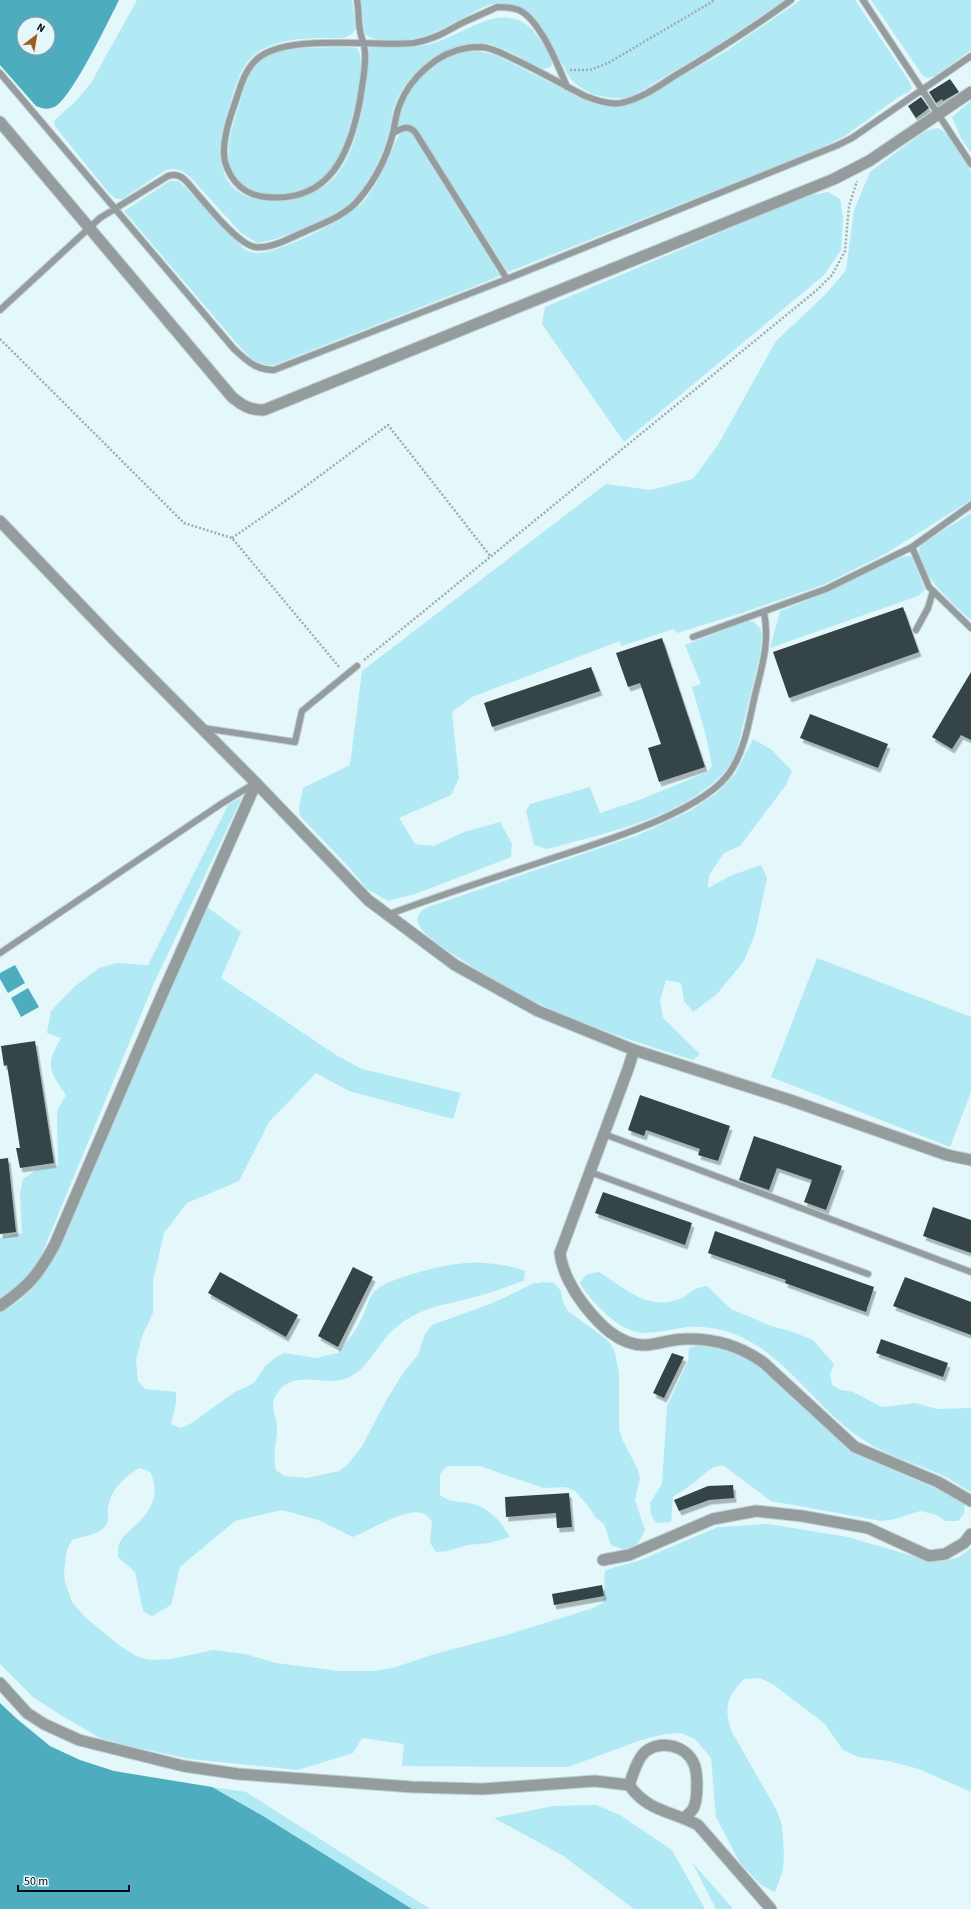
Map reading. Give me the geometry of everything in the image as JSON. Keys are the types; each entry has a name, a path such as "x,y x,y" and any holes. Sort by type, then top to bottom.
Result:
{"street":[{"path":"0,122 232,397 245,407 253,410 264,410 834,179 862,165 938,116 971,92"},
{"path":"0,521 368,900 455,965 538,1011 634,1050 790,1100 946,1155 971,1160"},
{"path":"0,1306 19,1293 36,1276 55,1244 161,997 256,783"},
{"path":"634,1050 560,1253 561,1264 580,1300 605,1328 616,1337 631,1343 645,1345 683,1339 702,1338 730,1344 750,1353 764,1363 855,1447 938,1482 971,1501"},
{"path":"602,1560 629,1555 713,1519 756,1511 802,1516 868,1528 929,1556 945,1554 964,1542 971,1534"},
{"path":"0,1683 26,1713 44,1724 79,1740 184,1766 238,1774 412,1787 483,1788 595,1781 629,1785 636,1795 648,1804 662,1812 685,1818 698,1826 771,1909"},
{"path":"629,1785 642,1754 651,1747 662,1744 675,1746 686,1753 694,1763 697,1779 694,1808 685,1818"}],"lane":[{"path":"357,0 363,42 365,64 357,117 349,142 336,169 324,182 312,189 296,194 276,198 252,195 240,188 229,172 225,160 225,144 228,123 247,70 256,59 263,54 279,48 324,43 363,42 399,43 430,40 497,7 508,7 520,10 529,17 560,69 567,86"},
{"path":"0,310 100,218 168,176 174,174 181,176 236,236 248,244 256,247 266,246 332,220 352,207 368,187 378,169 393,133 399,105 409,86 433,64 450,53 466,48 482,47 498,51 585,96 600,101 619,103 634,100 718,50 791,0"},
{"path":"863,0 971,164"},
{"path":"0,73 234,350 252,365 262,370 274,370 507,279 838,145 852,138 971,56"},
{"path":"548,76 557,76 560,69"},
{"path":"393,133 406,127 411,128 415,132 507,279"},
{"path":"693,637 826,589 912,546 971,505"},
{"path":"912,546 929,587 971,628"},
{"path":"916,630 928,608 933,591"},
{"path":"387,915 637,830 686,807 713,790 730,773 742,750 765,653 767,629 764,612"},
{"path":"202,728 295,742 302,711 357,666"},
{"path":"0,953 222,804 256,783"},
{"path":"604,1134 971,1272"},
{"path":"590,1172 868,1274"}],"path":[{"path":"560,69 590,70 610,62 715,0"},
{"path":"357,666 816,290 832,275 845,252 849,206 862,165"},
{"path":"0,339 184,523 232,538 346,675"},
{"path":"232,538 294,495 388,424 491,557"}],"shaded area":[{"path":"0,0 119,0 81,73 63,99 56,106 51,108 46,109 36,106 0,65"},
{"path":"137,0 352,0 356,29 352,34 344,38 297,39 274,44 254,55 242,71 225,119 221,140 221,161 225,175 231,185 240,192 263,200 278,200 306,195 325,186 339,172 346,161 359,125 370,47 423,46 444,39 483,22 496,18 508,18 520,21 532,29 541,41 551,59 552,64 548,68 540,68 504,49 482,43 455,47 430,60 409,80 401,92 395,104 388,136 382,152 358,195 339,211 326,218 296,232 257,243 240,232 193,180 177,169 164,171 122,199 116,199 109,193 55,126 54,121 76,101 91,83"},
{"path":"359,0 785,0 716,46 631,97 614,98 591,93 576,84 570,78 558,55 542,30 521,10 509,4 496,3 486,6 430,35 408,40 386,40 369,37 365,34"},
{"path":"801,0 855,0 909,81 912,88 909,92 897,98 845,136 808,154 508,272 416,130 408,125 398,126 400,114 411,89 432,68 457,53 473,51 496,55 584,100 598,105 619,107 635,102 723,53"},
{"path":"871,0 971,0 971,50 935,76 928,78 923,76"},
{"path":"306,48 357,48 360,55 361,76 354,110 345,142 331,169 320,180 309,187 282,194 268,194 254,191 243,184 234,175 228,155 233,126 243,93 254,67 264,58 283,51"},
{"path":"971,101 971,153 961,138 952,117"},
{"path":"937,128 942,130 951,140 971,171 971,500 885,554 825,584 742,613 677,633 674,629 621,646 620,641 472,697 452,712 459,778 451,795 399,818 415,844 434,846 464,832 500,822 512,844 511,857 418,893 388,901 367,889 348,866 300,816 299,808 303,788 350,765 362,671 606,484 651,490 693,479 718,445 776,341 826,294 846,270 854,210 870,172 925,131"},
{"path":"405,131 409,131 413,136 500,276 274,365 263,364 255,361 240,347 124,211 170,181 179,181 244,249 255,253 269,251 299,241 315,233 346,216 365,200 379,177 399,135"},
{"path":"828,192 840,199 843,217 841,250 824,275 624,442 542,324 545,307 807,196"},
{"path":"971,513 971,620 946,597 930,578 920,558 919,548 925,542"},
{"path":"901,557 912,557 925,590 918,596 770,648 780,611 823,594"},
{"path":"748,621 754,622 759,627 762,634 760,655 735,758 719,778 699,794 676,807 624,828 547,849 534,845 526,811 530,804 590,787 600,813 639,800 708,772 712,766 706,736 692,687 701,684 685,645"},
{"path":"753,739 772,750 792,771 786,785 740,846 724,853 709,875 708,888 730,876 761,865 767,878 755,934 744,961 717,994 693,1012 684,1001 681,983 666,980 660,1001 663,1018 700,1054 693,1060 606,1031 542,1005 504,985 451,953 430,938 419,925 418,919 420,913 428,907 638,835 690,811 717,793 735,774"},
{"path":"242,797 154,983 38,1263 15,1289 0,1298 0,1238 22,1233 20,1193 23,1179 36,1170 58,1166 57,1111 66,1095 51,1068 53,1055 61,1038 47,1033 51,1011 74,987 99,968 118,963 148,965 228,805"},
{"path":"206,906 241,932 221,978 336,1055 362,1069 461,1093 453,1119 349,1091 316,1073 269,1122 239,1181 187,1203 164,1233 153,1281 153,1313 142,1336 136,1360 138,1381 145,1389 176,1392 176,1403 171,1424 181,1428 190,1424 235,1392 254,1383 266,1365 284,1353 316,1358 338,1353 360,1323 374,1292 386,1284 413,1274 444,1266 459,1264 488,1263 520,1269 525,1271 524,1281 479,1296 441,1305 405,1320 388,1335 360,1370 345,1379 336,1381 299,1380 291,1382 283,1387 276,1395 273,1403 277,1424 275,1454 276,1470 285,1476 307,1478 339,1471 347,1465 361,1448 387,1399 405,1370 418,1355 425,1334 432,1325 493,1303 532,1284 543,1282 554,1283 561,1291 563,1302 568,1311 610,1343 615,1353 619,1373 619,1429 640,1478 635,1500 645,1530 640,1540 633,1548 622,1549 611,1545 604,1524 595,1517 590,1508 575,1491 565,1487 543,1488 480,1466 447,1466 440,1474 440,1495 450,1500 476,1505 489,1511 498,1520 510,1537 489,1543 468,1545 447,1551 436,1552 430,1543 432,1521 422,1513 415,1512 388,1520 353,1537 318,1520 282,1510 235,1521 180,1567 171,1605 152,1616 143,1611 135,1572 118,1557 121,1541 148,1511 155,1493 153,1479 150,1472 140,1468 124,1479 112,1495 109,1501 108,1521 104,1528 93,1534 72,1540 67,1550 64,1571 65,1582 72,1602 86,1618 120,1646 138,1657 149,1660 171,1659 213,1650 245,1654 276,1663 339,1671 372,1671 393,1668 435,1654 510,1634 593,1608 603,1603 605,1571 638,1561 718,1527 768,1524 848,1537 916,1557 938,1560 949,1560 959,1557 971,1548 971,1792 919,1769 889,1761 858,1757 843,1750 825,1724 774,1685 760,1678 744,1679 730,1697 728,1703 727,1709 729,1724 732,1732 777,1811 782,1825 784,1855 783,1870 775,1892 761,1885 740,1863 716,1817 711,1758 695,1739 681,1733 665,1734 641,1740 568,1767 402,1766 404,1744 362,1738 353,1753 298,1770 190,1759 129,1746 100,1738 33,1697 0,1664 0,1312 22,1299 49,1266"},
{"path":"817,958 971,1017 971,1092 950,1147 771,1077"},
{"path":"15,965 25,983 8,993 0,979 0,973"},
{"path":"28,988 39,1007 21,1017 11,998"},
{"path":"599,1272 635,1295 655,1302 677,1300 697,1288 707,1286 731,1309 771,1326 793,1332 813,1340 834,1364 830,1374 832,1385 841,1390 853,1392 882,1407 915,1403 937,1409 971,1408 971,1492 942,1475 891,1455 862,1439 829,1412 784,1367 751,1342 732,1333 710,1328 687,1327 645,1333 633,1331 620,1325 609,1317 596,1304 580,1283 588,1274"},
{"path":"704,1344 720,1348 750,1361 764,1371 855,1454 958,1498 965,1506 964,1514 958,1521 946,1521 934,1514 920,1511 895,1519 882,1521 771,1501 724,1466 719,1466 709,1470 691,1485 673,1497 671,1522 656,1523 651,1514 650,1503 662,1484 667,1406 688,1361 689,1348"},
{"path":"0,1703 50,1746 80,1760 114,1771 212,1787 263,1816 412,1909 0,1909"},
{"path":"212,1787 246,1792 430,1909 412,1909 263,1816"},
{"path":"596,1805 620,1815 672,1850 705,1909 634,1909 562,1855 494,1818 553,1806"},
{"path":"692,1862 733,1909 716,1909"}],"building":[{"path":"950,79 959,92 943,101 942,99 936,103 929,92"},
{"path":"921,97 929,108 916,118 908,106"},
{"path":"903,607 919,652 789,698 773,652"},
{"path":"662,638 705,767 659,782 648,748 661,744 640,683 628,687 616,653"},
{"path":"591,667 600,691 492,727 484,703"},
{"path":"971,672 971,740 961,735 952,749 932,737"},
{"path":"810,714 888,744 878,768 800,738"},
{"path":"35,1041 54,1163 20,1168 16,1148 20,1148 7,1065 4,1066 1,1046"},
{"path":"640,1095 730,1126 718,1161 698,1155 700,1149 646,1130 644,1136 628,1130"},
{"path":"754,1136 842,1166 826,1210 804,1202 812,1180 777,1168 769,1190 739,1180"},
{"path":"8,1158 16,1232 0,1234 0,1159"},
{"path":"603,1192 692,1223 685,1245 595,1213"},
{"path":"933,1207 971,1220 971,1253 923,1236"},
{"path":"715,1231 874,1287 866,1312 785,1283 786,1280 708,1253"},
{"path":"353,1267 373,1277 338,1347 318,1336"},
{"path":"220,1272 298,1315 286,1337 208,1293"},
{"path":"905,1277 971,1302 971,1335 893,1306"},
{"path":"881,1339 948,1363 943,1377 876,1353"},
{"path":"672,1353 684,1357 664,1398 653,1393"},
{"path":"733,1485 734,1498 709,1500 679,1511 674,1500 708,1486"},
{"path":"569,1493 572,1527 557,1528 556,1513 506,1517 505,1497"},
{"path":"602,1585 604,1596 554,1605 552,1594"}]}
